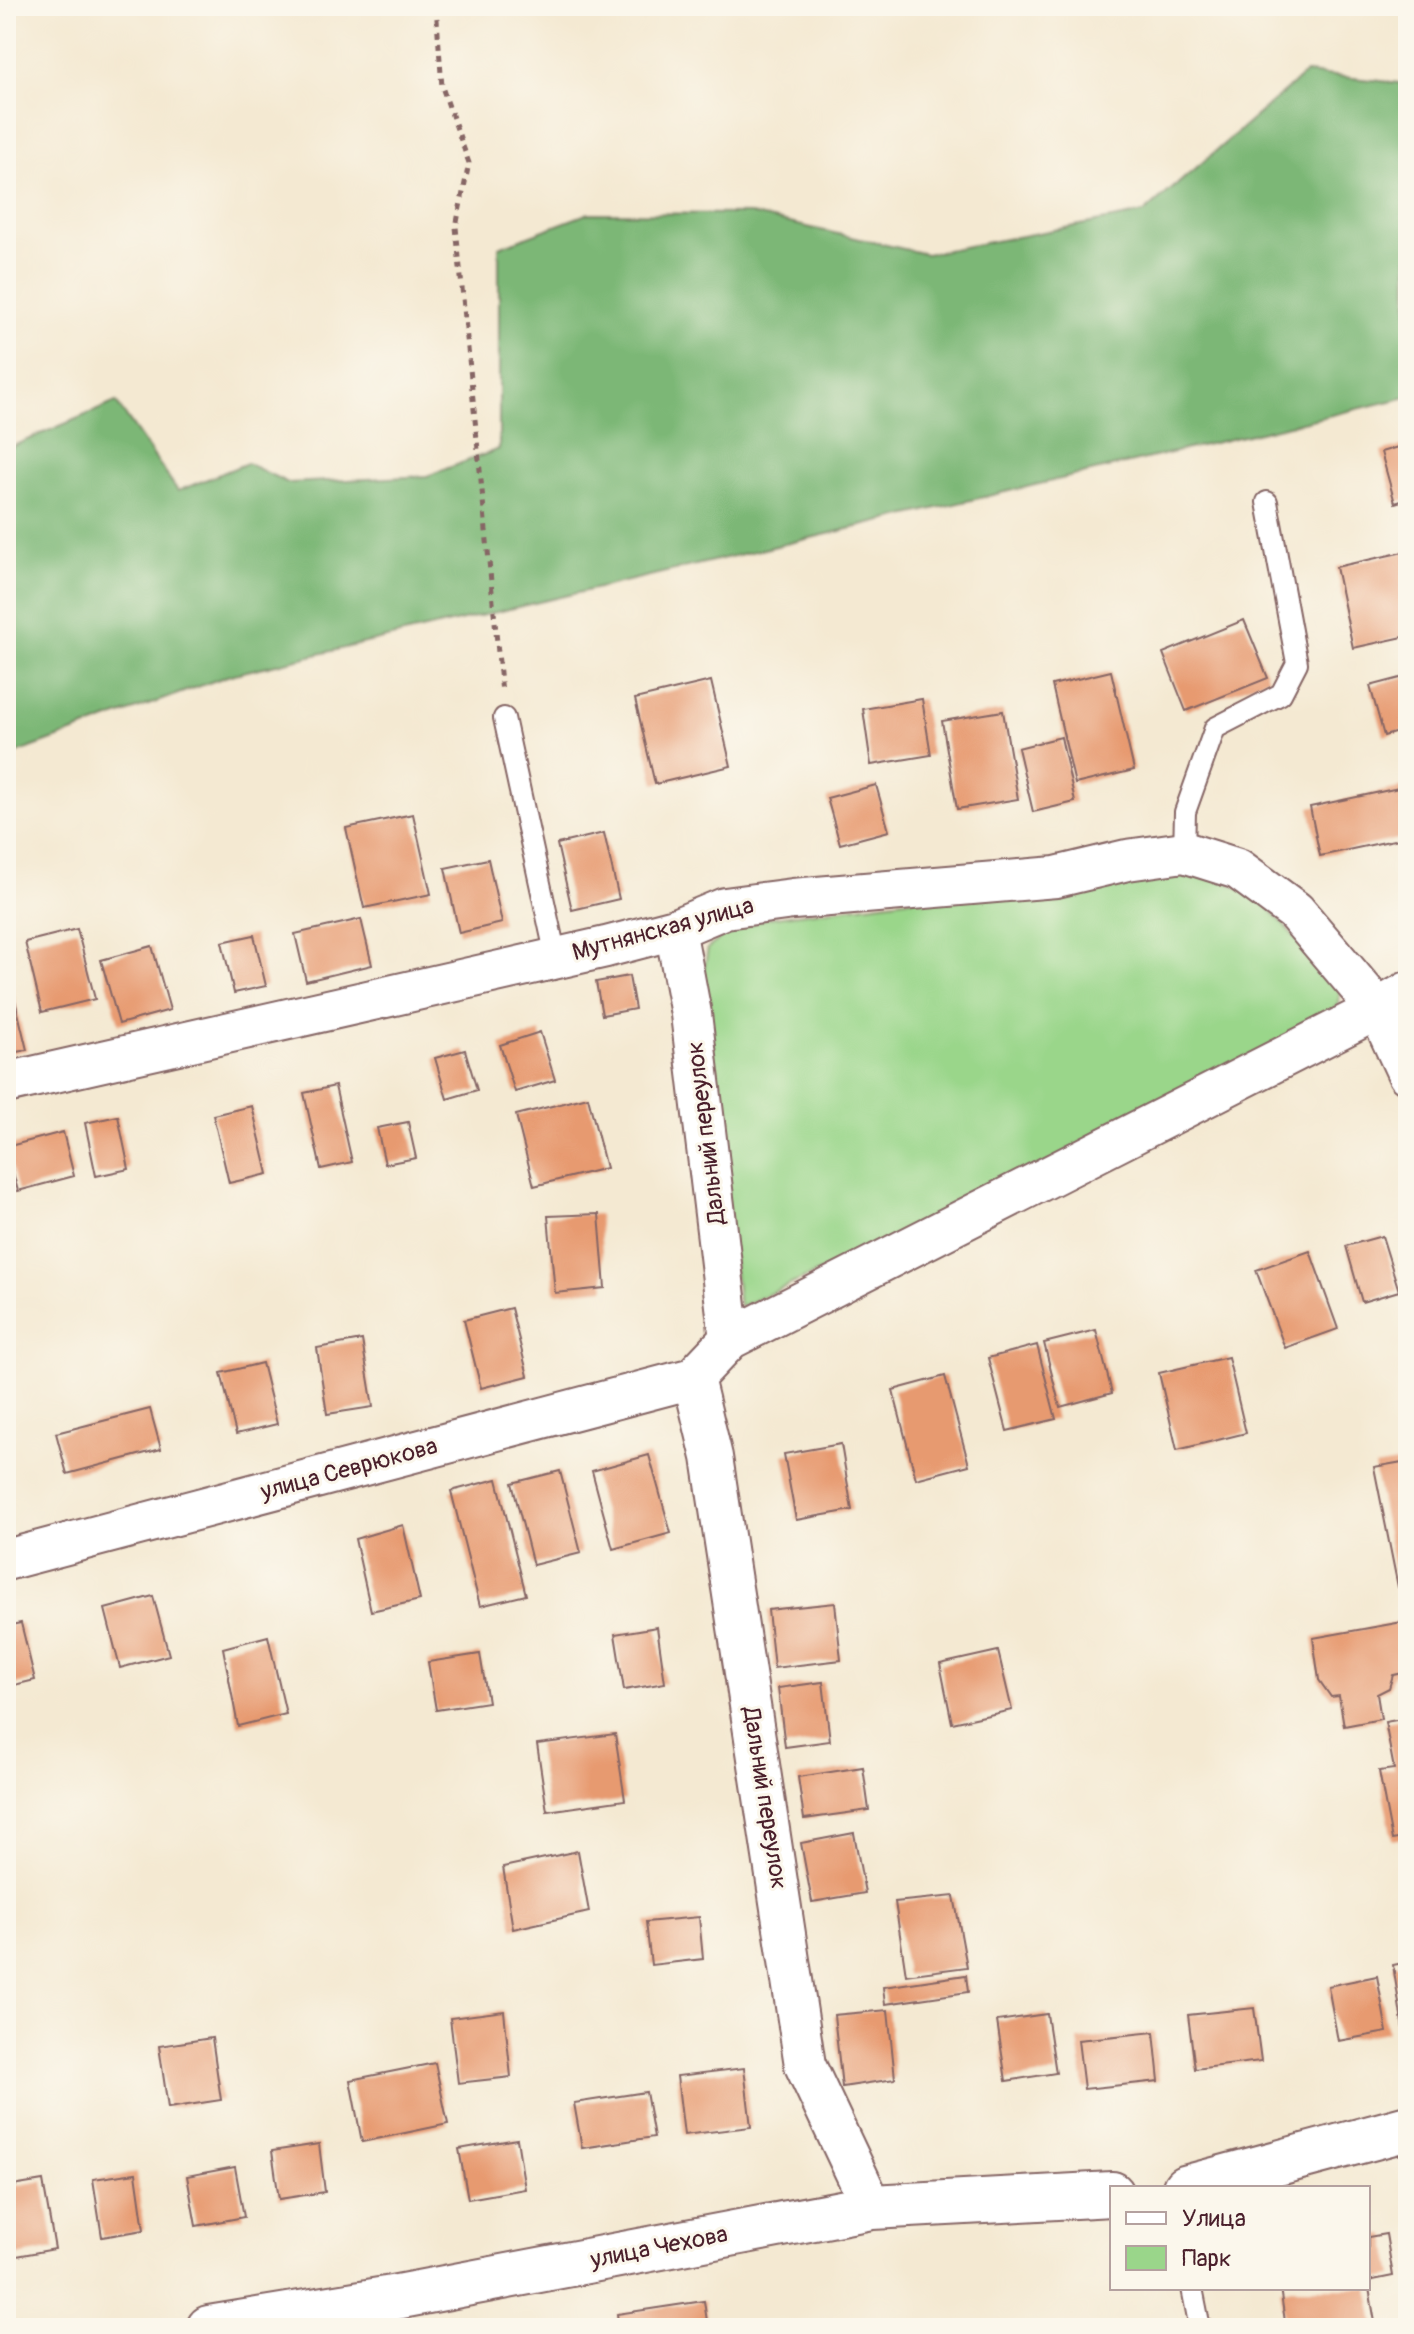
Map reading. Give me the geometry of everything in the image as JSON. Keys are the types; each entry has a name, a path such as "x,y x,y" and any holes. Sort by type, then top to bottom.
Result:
{"street":[{"name":"Мутнянская улица","path":"6,1083 606,947 675,929 725,908 793,899 1056,877 1127,860 1184,852 1238,869 1295,911 1393,1001 1408,1074"},
{"name":"Дальний переулок","path":"675,929 691,1014 730,1339"},
{"path":"693,1378 730,1339 1393,1001"},
{"name":"Дальний переулок","path":"693,1378 712,1457 805,2065 872,2207"},
{"name":"улица Севрюкова","path":"6,1560 693,1378"},
{"path":"1192,2186 1408,2128"},
{"name":"улица Чехова","path":"209,2328 386,2299 872,2207 1110,2194"}],"lane":[{"path":"1184,852 1185,812 1215,728 1281,694 1297,663 1267,502"},
{"path":"504,718 556,957"},
{"path":"1192,2290 1200,2328"}],"path":[{"path":"436,6 442,87 469,163 456,227 504,718"}],"green space":[{"path":"1306,73 1408,84 1408,397 230,675 6,757 6,449 116,402 178,491 247,463 288,483 427,476 499,449 499,247 589,213 750,214 926,254 1144,213"},
{"path":"1186,863 1260,898 1340,988 1339,1004 1320,1023 937,1220 739,1307 702,981 708,948 729,932 767,918"}],"building":[{"path":"1408,444 1408,499 1395,503 1381,452"},
{"path":"1408,551 1408,636 1353,648 1336,567"},
{"path":"1244,620 1268,678 1186,711 1163,653"},
{"path":"1111,671 1134,770 1075,784 1052,685"},
{"path":"1408,676 1408,729 1384,736 1370,686"},
{"path":"711,681 731,766 655,784 635,699"},
{"path":"922,699 931,755 871,765 863,709"},
{"path":"1003,711 1018,799 957,809 942,721"},
{"path":"1061,737 1075,802 1033,812 1018,748"},
{"path":"876,785 889,831 840,844 827,798"},
{"path":"1408,786 1408,837 1320,856 1310,807"},
{"path":"413,814 431,894 364,908 346,828"},
{"path":"604,833 619,899 572,910 557,844"},
{"path":"488,859 502,923 459,933 445,868"},
{"path":"361,919 372,965 306,981 295,934"},
{"path":"77,929 95,999 42,1012 25,942"},
{"path":"254,935 266,986 234,993 222,942"},
{"path":"152,946 170,1010 119,1024 101,960"},
{"path":"629,976 635,1009 602,1015 596,982"},
{"path":"13,992 27,1050 6,1054 6,994"},
{"path":"540,1032 555,1080 515,1092 500,1045"},
{"path":"465,1050 477,1090 447,1099 435,1058"},
{"path":"335,1086 352,1162 321,1169 304,1093"},
{"path":"588,1097 606,1168 534,1186 516,1115"},
{"path":"252,1106 268,1174 229,1183 213,1115"},
{"path":"118,1116 129,1169 96,1176 85,1123"},
{"path":"408,1122 416,1158 385,1164 377,1128"},
{"path":"63,1132 74,1176 18,1191 6,1147"},
{"path":"599,1214 605,1288 555,1293 548,1216"},
{"path":"1382,1236 1399,1291 1362,1302 1346,1246"},
{"path":"1310,1251 1338,1329 1285,1348 1256,1270"},
{"path":"511,1308 528,1376 481,1388 464,1320"},
{"path":"1096,1330 1112,1393 1060,1407 1044,1343"},
{"path":"362,1340 373,1407 327,1414 317,1348"},
{"path":"1037,1345 1056,1419 1007,1431 988,1358"},
{"path":"1228,1357 1246,1433 1177,1450 1159,1373"},
{"path":"262,1363 277,1424 236,1434 221,1373"},
{"path":"945,1376 969,1465 916,1479 893,1390"},
{"path":"150,1409 161,1449 67,1474 56,1433"},
{"path":"841,1444 852,1510 796,1520 784,1454"},
{"path":"649,1455 671,1533 613,1549 592,1471"},
{"path":"1408,1461 1408,1585 1398,1587 1374,1467"},
{"path":"560,1471 581,1553 533,1565 512,1483"},
{"path":"497,1479 526,1595 480,1606 451,1491"},
{"path":"403,1525 420,1600 371,1611 355,1539"},
{"path":"153,1596 169,1655 120,1668 105,1609"},
{"path":"835,1603 841,1660 774,1668 768,1610"},
{"path":"1408,1621 1408,1672 1393,1675 1389,1688 1377,1694 1381,1719 1344,1726 1339,1696 1331,1697 1319,1680 1313,1638"},
{"path":"21,1623 35,1680 6,1687 6,1626"},
{"path":"657,1627 665,1683 624,1690 615,1634"},
{"path":"268,1636 286,1714 238,1726 223,1648"},
{"path":"998,1651 1012,1710 952,1723 940,1664"},
{"path":"480,1654 488,1702 436,1710 428,1662"},
{"path":"823,1682 830,1741 785,1747 778,1688"},
{"path":"1408,1718 1408,1837 1392,1840 1379,1771 1394,1769 1385,1722"},
{"path":"615,1734 625,1800 547,1811 537,1744"},
{"path":"863,1767 869,1810 804,1819 798,1777"},
{"path":"854,1833 865,1893 812,1902 801,1843"},
{"path":"578,1851 589,1912 513,1929 503,1867"},
{"path":"954,1896 967,1967 906,1975 895,1902"},
{"path":"699,1917 703,1959 651,1965 646,1922"},
{"path":"1408,1962 1408,2028 1403,2029 1393,1965"},
{"path":"966,1975 968,1992 885,2004 883,1987"},
{"path":"1377,1976 1387,2032 1338,2041 1328,1986"},
{"path":"1254,2008 1261,2061 1195,2069 1188,2015"},
{"path":"888,2010 895,2079 842,2087 834,2015"},
{"path":"504,2011 511,2077 458,2083 450,2018"},
{"path":"1047,2014 1056,2073 1006,2081 997,2021"},
{"path":"1154,2032 1159,2081 1084,2089 1078,2040"},
{"path":"212,2038 221,2100 168,2108 159,2046"},
{"path":"435,2063 448,2124 362,2142 350,2080"},
{"path":"744,2068 751,2127 684,2135 677,2076"},
{"path":"646,2092 654,2137 582,2148 574,2103"},
{"path":"517,2139 525,2189 468,2199 459,2149"},
{"path":"319,2144 325,2192 279,2199 272,2151"},
{"path":"235,2167 244,2217 196,2226 187,2176"},
{"path":"136,2173 144,2230 102,2237 93,2179"},
{"path":"43,2181 55,2249 6,2258 6,2187"},
{"path":"1386,2234 1393,2276 1370,2281 1370,2237"},
{"path":"1280,2290 1369,2290 1376,2328 1286,2328"},
{"path":"704,2301 708,2328 619,2328 617,2314"}]}
